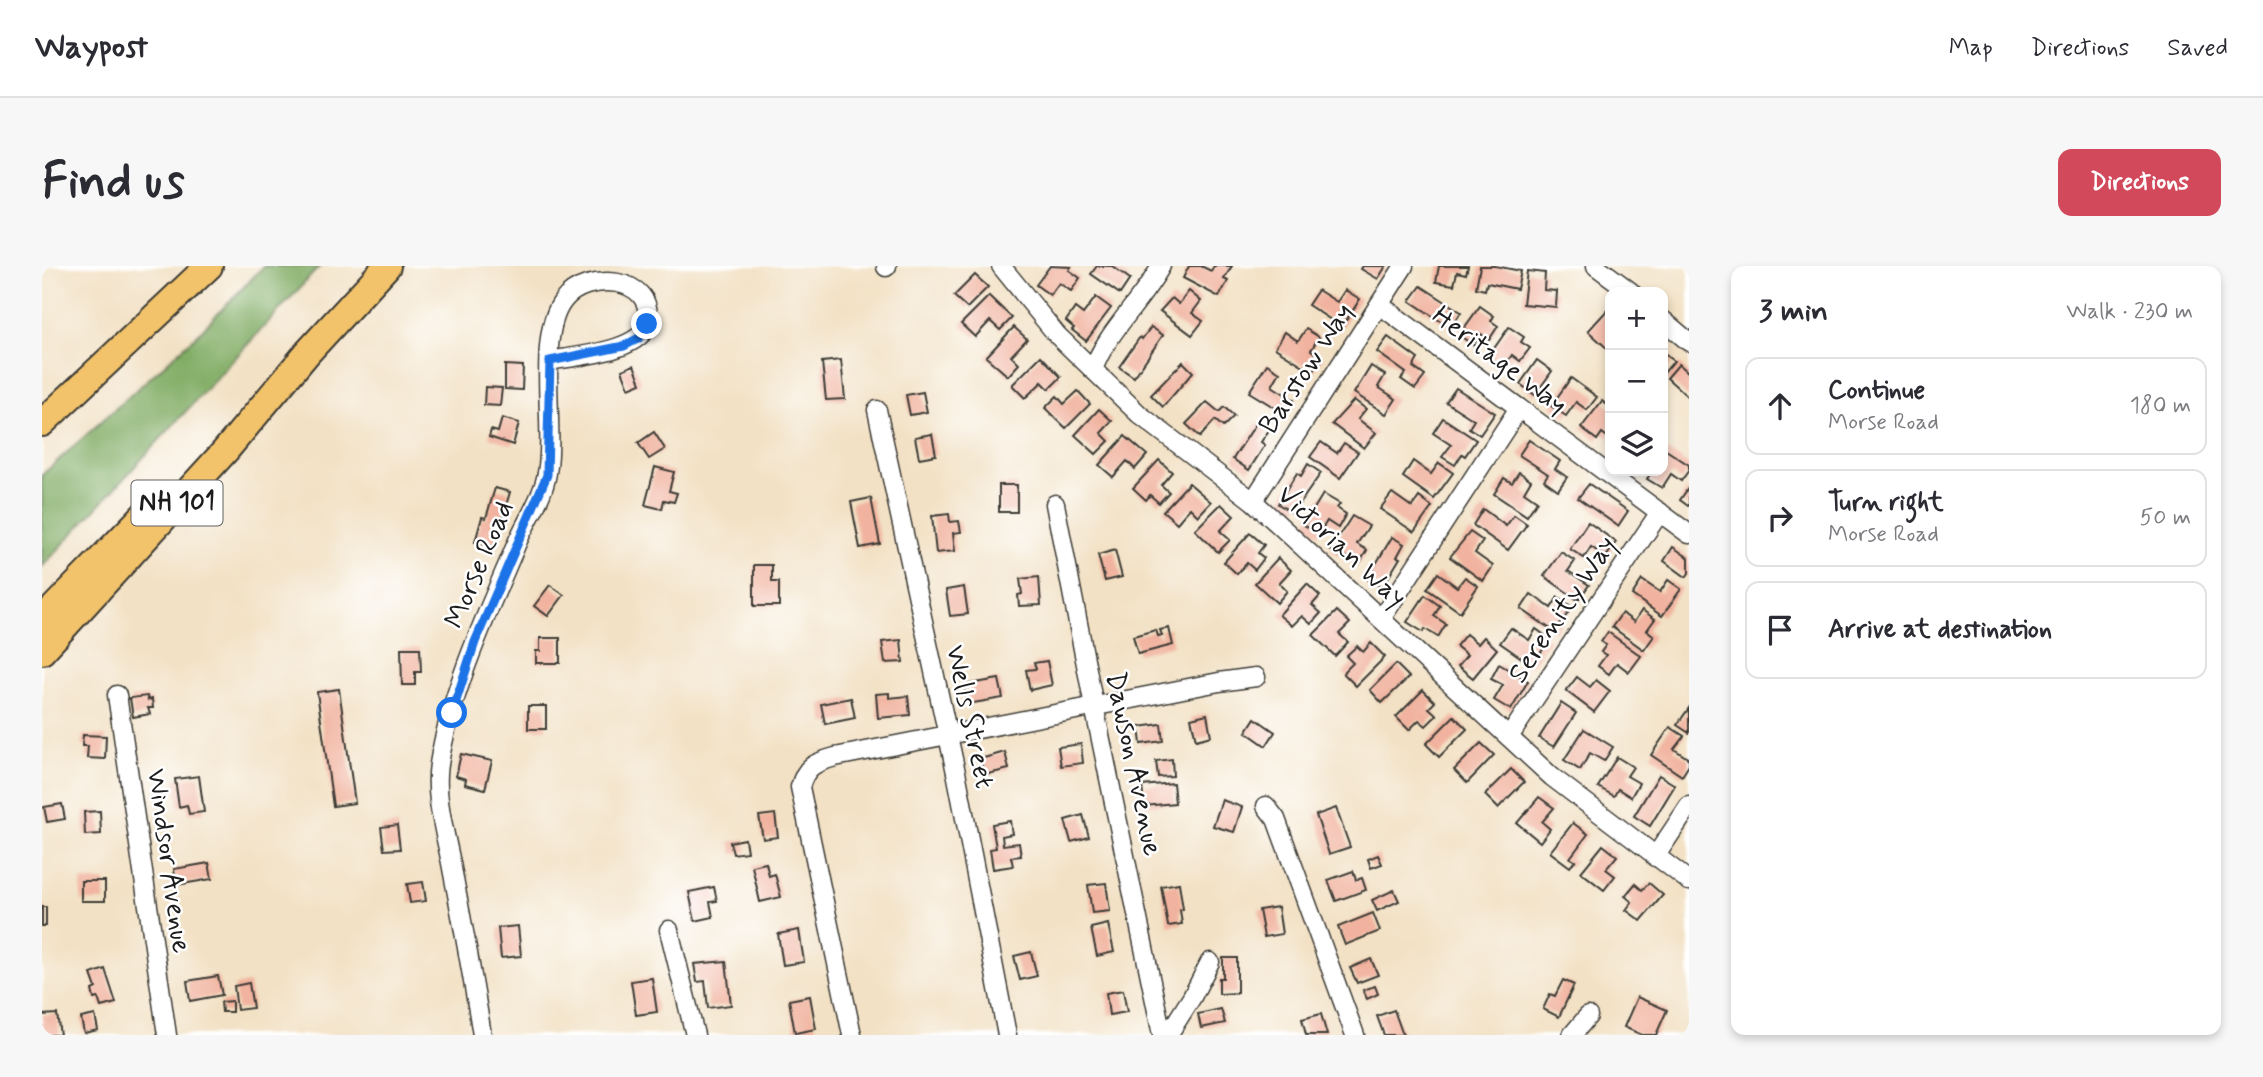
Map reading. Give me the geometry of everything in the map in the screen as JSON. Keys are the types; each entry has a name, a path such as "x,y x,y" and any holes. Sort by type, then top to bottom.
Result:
{"highway":[{"path":"42,423 209,266"},
{"name":"NH 101","path":"42,651 226,450 308,352 387,266"},
{"path":"42,620 117,541 308,352"}],"street":[{"name":"Victorian Way","path":"1001,266 1057,335 1140,415 1253,501 1575,796 1689,881"},
{"path":"1093,370 1098,353 1138,302 1161,266"},
{"name":"Barstow Way","path":"1253,501 1404,266"},
{"path":"1596,266 1624,287"},
{"name":"Morse Road","path":"482,1035 445,832 438,767 475,642 547,475 550,361 552,327 556,312 564,298 593,283 610,280 627,285 640,295 647,309 647,324 639,338 624,346 550,361"},
{"name":"Heritage Way","path":"1380,305 1689,534"},
{"path":"1668,324 1689,342"},
{"path":"1381,620 1519,408"},
{"name":"Wells Street","path":"877,410 957,777 1007,1035"},
{"name":"Dawson Avenue","path":"1055,504 1161,1035"},
{"name":"Serenity Way","path":"1509,737 1660,512"},
{"path":"852,1035 800,787 805,771 818,762 835,757 1256,677"},
{"name":"Windsor Avenue","path":"117,695 167,1035"},
{"path":"1266,806 1276,819 1355,1035"},
{"path":"1655,857 1689,806"},
{"path":"669,930 695,1035"},
{"path":"1168,1035 1192,998 1210,962"},
{"path":"1572,1035 1588,1016"}],"green space":[{"path":"264,266 320,266 42,567 42,475 196,336"}],"building":[{"path":"1050,266 1071,267 1069,270 1080,278 1071,291 1059,283 1050,295 1036,285"},
{"path":"1097,266 1112,266 1130,279 1120,294 1091,274"},
{"path":"1189,266 1201,266 1211,271 1214,266 1232,266 1224,279 1228,281 1219,297 1183,278"},
{"path":"1363,266 1386,266 1378,279 1361,269"},
{"path":"1439,266 1468,266 1466,274 1457,272 1454,285 1436,282"},
{"path":"1480,266 1521,271 1517,289 1487,283 1485,290 1476,288"},
{"path":"1527,271 1545,273 1544,290 1557,291 1556,307 1523,304"},
{"path":"975,275 988,287 967,308 954,296"},
{"path":"1421,286 1461,312 1451,328 1410,301"},
{"path":"1318,290 1337,302 1345,290 1360,299 1342,327 1308,305"},
{"path":"1189,291 1201,301 1192,313 1203,321 1192,335 1160,311 1172,298 1179,304"},
{"path":"989,296 1012,318 1000,330 990,321 975,337 961,324"},
{"path":"1096,297 1111,308 1086,341 1072,330 1074,328 1066,321 1075,308 1083,314"},
{"path":"1480,306 1494,316 1491,321 1498,326 1489,340 1481,334 1473,345 1459,335"},
{"path":"1605,312 1605,346 1588,331"},
{"path":"1014,327 1027,339 1011,356 1019,364 1008,376 986,357"},
{"path":"1151,327 1163,335 1134,377 1119,367 1140,337 1142,339"},
{"path":"1509,327 1524,337 1521,342 1530,348 1520,361 1512,355 1503,368 1488,357"},
{"path":"1306,329 1319,337 1311,350 1323,358 1313,372 1275,348 1285,332 1298,341"},
{"path":"1388,337 1418,359 1413,367 1425,376 1415,389 1401,379 1406,373 1377,352"},
{"path":"1041,356 1061,377 1049,389 1042,382 1025,398 1012,385"},
{"path":"1668,356 1674,361 1668,368"},
{"path":"841,360 845,399 826,400 822,362"},
{"path":"1537,360 1552,371 1535,395 1520,384"},
{"path":"1183,362 1193,372 1163,407 1151,395"},
{"path":"1267,364 1280,372 1272,386 1294,400 1285,414 1249,392"},
{"path":"1679,364 1689,373 1689,398 1668,379"},
{"path":"505,365 523,366 522,390 505,389"},
{"path":"634,365 641,383 629,388 622,370"},
{"path":"1371,366 1385,375 1378,387 1396,399 1386,414 1354,393"},
{"path":"1571,378 1597,397 1587,410 1576,402 1566,416 1551,406"},
{"path":"485,387 502,388 500,406 484,405"},
{"path":"1456,388 1495,413 1480,435 1469,428 1474,420 1446,402"},
{"path":"1078,391 1090,404 1066,428 1045,408 1057,396 1064,404"},
{"path":"923,392 927,412 910,415 906,395"},
{"path":"1354,400 1366,409 1358,419 1376,433 1364,448 1332,424"},
{"path":"1602,401 1605,403 1605,435 1602,433 1597,440 1581,428"},
{"path":"1207,402 1219,412 1224,407 1234,416 1223,427 1215,420 1200,437 1186,424"},
{"path":"1099,409 1112,421 1101,433 1109,441 1096,454 1075,435"},
{"path":"502,418 519,423 513,445 489,437 491,430 498,432"},
{"path":"1443,418 1476,440 1455,465 1442,457 1451,445 1433,433"},
{"path":"1257,422 1269,430 1261,442 1265,445 1249,470 1233,459"},
{"path":"654,432 665,449 649,459 638,443"},
{"path":"932,434 936,455 919,458 915,437"},
{"path":"1125,436 1147,455 1135,469 1127,461 1113,477 1099,465"},
{"path":"1529,440 1560,461 1555,469 1567,477 1558,490 1544,480 1548,474 1519,455"},
{"path":"1321,442 1337,453 1344,443 1358,452 1340,478 1310,457"},
{"path":"1668,451 1689,465 1689,470 1681,481 1671,474 1662,488 1647,479 1649,476 1668,476"},
{"path":"1159,460 1172,472 1161,485 1169,492 1159,503 1150,495 1146,500 1133,488"},
{"path":"1413,461 1431,474 1439,463 1453,473 1434,499 1403,477"},
{"path":"1308,464 1321,473 1293,513 1278,504 1297,473 1301,476"},
{"path":"655,467 674,472 669,491 677,493 674,502 664,500 662,509 645,505"},
{"path":"1519,472 1531,480 1524,492 1537,501 1527,516 1494,494 1504,478 1512,483"},
{"path":"1189,483 1211,502 1198,516 1190,508 1177,523 1163,511"},
{"path":"1589,484 1628,511 1618,526 1578,498"},
{"path":"999,485 1017,485 1017,512 999,512"},
{"path":"1689,487 1689,505 1688,506 1680,500"},
{"path":"495,488 510,492 494,547 475,542 482,517 486,518"},
{"path":"1392,493 1412,507 1419,497 1432,507 1414,532 1380,509"},
{"path":"1323,494 1340,504 1337,508 1346,514 1338,528 1327,521 1319,534 1304,525"},
{"path":"871,498 880,544 860,548 851,502"},
{"path":"1221,504 1234,516 1220,531 1230,540 1218,552 1195,530"},
{"path":"1483,509 1506,526 1514,515 1527,524 1508,550 1473,525"},
{"path":"949,514 950,522 959,521 961,532 953,533 955,551 936,553 932,516"},
{"path":"1352,516 1369,526 1357,544 1367,550 1359,564 1330,550"},
{"path":"1588,522 1616,542 1606,557 1591,547 1584,558 1570,549"},
{"path":"1470,532 1483,541 1475,553 1493,566 1483,581 1450,557"},
{"path":"1250,533 1264,545 1258,553 1264,558 1255,570 1247,563 1237,574 1224,562"},
{"path":"1392,537 1404,544 1397,557 1400,558 1382,588 1367,579"},
{"path":"1673,547 1689,558 1689,573 1686,577 1664,561"},
{"path":"1115,550 1122,577 1105,581 1098,555"},
{"path":"1561,552 1575,561 1568,571 1589,585 1578,600 1544,576"},
{"path":"1278,558 1291,570 1279,583 1287,591 1277,603 1255,583"},
{"path":"754,565 772,565 772,582 779,582 779,606 754,606"},
{"path":"1438,573 1457,587 1465,577 1478,586 1460,612 1427,589"},
{"path":"1039,577 1041,605 1019,606 1018,595 1022,594 1020,579"},
{"path":"1642,580 1660,592 1668,580 1681,589 1662,616 1632,595"},
{"path":"1307,584 1320,596 1312,605 1321,613 1311,624 1302,616 1292,626 1279,615"},
{"path":"550,585 564,595 548,616 534,606"},
{"path":"964,587 968,614 950,616 946,590"},
{"path":"1531,594 1551,608 1558,597 1572,607 1555,632 1521,609"},
{"path":"1425,595 1440,606 1434,616 1446,624 1438,637 1407,622"},
{"path":"1642,610 1655,619 1647,630 1654,636 1644,650 1612,627 1622,613 1634,622"},
{"path":"1337,611 1350,623 1339,634 1348,642 1335,656 1313,635"},
{"path":"1169,628 1173,645 1138,654 1133,636 1156,630 1158,636 1162,635 1160,630"},
{"path":"1511,628 1529,640 1536,629 1550,639 1532,665 1500,643"},
{"path":"1608,632 1641,656 1629,672 1617,663 1609,674 1598,666 1606,655 1601,652 1606,645 1601,642"},
{"path":"1466,634 1478,644 1484,637 1497,649 1473,678 1458,666 1467,655 1456,646"},
{"path":"540,638 560,638 560,663 536,663"},
{"path":"901,640 903,662 885,663 882,642"},
{"path":"1371,643 1385,657 1356,686 1343,673 1353,663 1346,656 1357,646 1363,652"},
{"path":"401,648 420,648 421,672 415,672 415,685 402,685"},
{"path":"1047,661 1052,685 1030,690 1026,670 1036,669 1034,663"},
{"path":"1396,664 1409,677 1382,703 1370,690"},
{"path":"1499,664 1528,681 1511,710 1494,700 1503,685 1491,679"},
{"path":"1577,677 1590,687 1596,680 1610,691 1594,712 1566,691"},
{"path":"999,679 1003,698 967,704 964,685"},
{"path":"339,689 355,803 333,806 317,692"},
{"path":"1423,690 1435,702 1429,708 1437,715 1426,726 1419,720 1409,730 1396,717"},
{"path":"889,693 889,698 908,696 910,715 878,718 876,694"},
{"path":"147,696 148,700 152,699 153,708 148,708 150,714 133,717 130,698"},
{"path":"851,698 855,718 825,724 821,704"},
{"path":"1561,703 1576,713 1554,747 1539,738"},
{"path":"528,706 546,706 546,729 528,729"},
{"path":"1689,708 1689,733 1677,725"},
{"path":"1207,714 1211,736 1196,740 1191,718"},
{"path":"1454,716 1467,729 1439,757 1426,744"},
{"path":"1255,718 1275,732 1266,746 1246,732"},
{"path":"1161,724 1163,741 1141,744 1139,727"},
{"path":"1670,727 1684,736 1674,749 1689,759 1689,765 1682,776 1651,755"},
{"path":"1584,729 1613,747 1604,761 1590,753 1580,770 1564,760"},
{"path":"83,735 106,736 105,759 87,758 88,746 82,746"},
{"path":"1481,743 1494,755 1467,783 1454,770"},
{"path":"1081,744 1083,763 1061,766 1058,747"},
{"path":"1005,752 1009,769 984,775 980,759"},
{"path":"461,754 492,761 485,789 465,784 466,779 456,776"},
{"path":"1617,757 1633,767 1627,776 1639,783 1631,797 1618,789 1614,796 1598,787"},
{"path":"1172,759 1173,776 1158,777 1156,761"},
{"path":"1511,769 1524,782 1498,808 1485,795"},
{"path":"1659,775 1675,785 1650,826 1634,816"},
{"path":"199,776 204,812 189,814 187,805 179,807 175,779"},
{"path":"1173,783 1175,803 1144,806 1142,786"},
{"path":"1539,797 1554,808 1542,822 1550,829 1540,842 1517,823"},
{"path":"1222,800 1242,807 1234,832 1213,826"},
{"path":"62,804 65,819 47,822 44,807"},
{"path":"1336,808 1350,847 1329,854 1316,815"},
{"path":"100,811 101,834 85,835 84,812"},
{"path":"775,814 778,837 763,839 759,816"},
{"path":"1083,815 1089,837 1071,842 1065,820"},
{"path":"1010,821 1012,834 1002,836 1003,845 1019,843 1021,856 1011,857 1013,866 993,869 990,849 996,848 992,824"},
{"path":"1573,823 1588,834 1570,858 1575,861 1570,867 1550,852"},
{"path":"397,825 400,849 384,850 381,827"},
{"path":"745,839 747,852 733,854 730,842"},
{"path":"1603,845 1617,856 1606,869 1615,876 1604,890 1581,872"},
{"path":"1378,855 1382,864 1371,868 1368,859"},
{"path":"209,863 212,879 176,885 174,869"},
{"path":"766,863 769,876 775,874 781,897 760,902 752,866"},
{"path":"1353,871 1356,880 1362,878 1366,890 1336,901 1328,880"},
{"path":"81,881 105,881 105,901 81,901"},
{"path":"423,882 426,901 410,903 407,884"},
{"path":"1106,883 1110,911 1092,913 1088,885"},
{"path":"1179,883 1182,924 1168,926 1161,886"},
{"path":"1649,883 1663,895 1641,921 1626,910 1632,902 1625,896 1635,884 1642,890"},
{"path":"714,887 717,901 710,902 713,917 695,921 689,892"},
{"path":"1394,890 1399,901 1377,911 1372,900"},
{"path":"42,907 46,907 46,926 42,926"},
{"path":"1278,907 1282,934 1264,937 1259,910"},
{"path":"1373,913 1380,931 1345,945 1338,927"},
{"path":"1108,924 1114,952 1097,956 1091,928"},
{"path":"518,926 521,956 501,958 498,928"},
{"path":"799,930 804,962 783,965 778,934"},
{"path":"1031,952 1037,976 1020,980 1014,956"},
{"path":"1223,958 1237,958 1237,993 1219,994 1219,978 1223,978"},
{"path":"1371,959 1378,975 1357,983 1350,968"},
{"path":"726,961 731,1005 708,1008 705,981 697,982 694,964"},
{"path":"105,969 116,1003 101,1007 98,998 94,999 92,990 96,988 91,974"},
{"path":"218,976 222,995 190,1001 187,981"},
{"path":"652,978 657,1012 636,1015 631,981"},
{"path":"1563,980 1574,985 1559,1017 1543,1009 1550,994 1555,996"},
{"path":"249,983 253,1008 237,1010 234,986"},
{"path":"1375,986 1378,994 1367,999 1363,990"},
{"path":"1123,990 1127,1012 1109,1015 1106,993"},
{"path":"810,996 816,1029 795,1033 789,1000"},
{"path":"1637,997 1667,1010 1656,1035 1642,1035 1624,1027"},
{"path":"232,1001 232,1012 222,1012 221,1002"},
{"path":"1221,1009 1225,1023 1201,1028 1198,1014"},
{"path":"1394,1010 1403,1035 1384,1035 1377,1016"},
{"path":"57,1014 60,1035 42,1035 42,1015"},
{"path":"1321,1014 1327,1035 1306,1035 1302,1019"},
{"path":"95,1015 98,1030 84,1033 81,1018"}],"route":[{"path":"452,713 475,642 547,475 550,361 624,346 639,338 647,324"}]}
